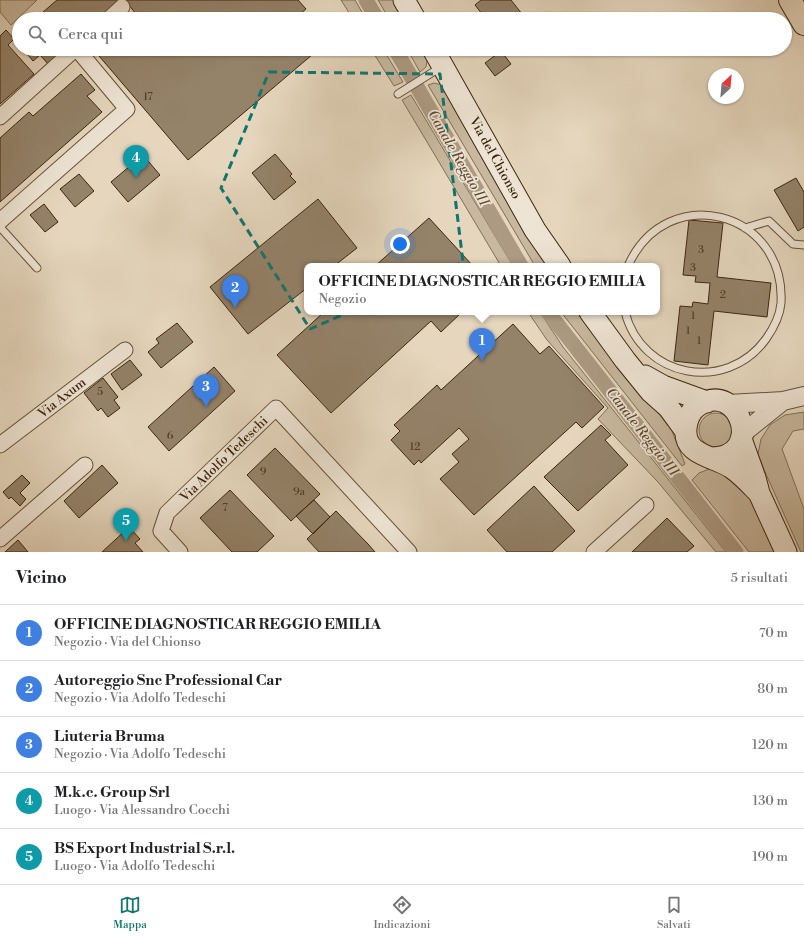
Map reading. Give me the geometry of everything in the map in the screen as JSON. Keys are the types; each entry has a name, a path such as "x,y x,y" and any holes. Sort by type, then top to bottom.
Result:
{"highway":[{"path":"790,0 804,24"}],"main road":[{"name":"Via del Chionso","path":"438,57 536,230 558,263"},
{"path":"592,315 650,392 669,408 686,430"},
{"path":"636,372 663,386 707,402"},
{"path":"759,493 732,467 703,456 693,448 687,438 686,430 690,414 695,407 707,402 719,401 728,404 738,413 743,426 742,436 759,493 786,552"},
{"path":"711,458 718,458 733,452 742,436"}],"street":[{"path":"117,12 122,7"},
{"path":"0,118 68,56"},
{"path":"0,221 127,109 82,56"},
{"name":"Via Axum","path":"0,446 124,350"},
{"path":"728,404 783,400 804,396"},
{"path":"742,436 783,400"},
{"name":"Via Adolfo Tedeschi","path":"180,552 161,531 167,513 276,408 409,552"},
{"path":"0,539 85,466"},
{"path":"594,552 646,505"}],"lane":[{"path":"398,94 424,77 438,57"},
{"path":"626,315 629,325 642,347 662,363 687,372 713,373 737,365 758,350 773,330 781,305 780,279 771,255 755,235 734,221 712,215 689,215 667,222 649,234 635,251 629,263"},
{"path":"745,228 769,221 793,244 804,245"},
{"path":"0,227 37,268"}],"highlighted area":[{"path":"269,72 440,74 463,262 310,329 221,188"}],"shaded area":[{"path":"0,0 37,0 25,12 12,12 11,25 0,12"},
{"path":"341,0 355,0 362,12 349,12"},
{"path":"378,0 397,0 404,12 385,12"},
{"path":"375,56 387,56 403,82 394,86"},
{"path":"411,56 428,56 426,67 420,72"},
{"path":"434,83 446,86 549,263 533,263 428,85"},
{"path":"411,95 511,263 499,263 402,100"},
{"path":"530,315 542,315 563,347 726,552 716,552 658,482 598,419 608,408 547,340"},
{"path":"563,315 583,315 672,431 685,464 682,466"},
{"path":"804,412 804,429 793,431 782,449 804,509 804,552 801,552 758,454 761,439 770,425 785,415"},
{"path":"716,413 728,418 733,430 728,442 716,447 704,442 699,430 704,418"},
{"path":"709,469 719,469 740,480 781,552 749,552 692,480 699,473"}],"building":[{"path":"57,0 125,0 111,12 43,12"},
{"path":"125,0 298,0 306,9 302,12 134,12"},
{"path":"481,0 511,0 520,12 480,12 475,5"},
{"path":"6,30 12,37 12,41 8,45 12,49 12,56 18,56 34,74 0,104 0,36"},
{"path":"29,56 39,56 33,61"},
{"path":"41,56 60,56 49,65"},
{"path":"99,56 311,56 188,160"},
{"path":"494,56 505,56 511,64 495,76 485,63"},
{"path":"81,74 95,90 87,96 102,112 0,202 0,138 29,112 33,116"},
{"path":"275,154 292,174 290,176 296,182 274,200 252,173"},
{"path":"143,155 160,175 128,202 111,182"},
{"path":"79,174 94,191 75,207 60,189"},
{"path":"796,178 804,192 804,227 798,231 774,190"},
{"path":"318,199 357,248 338,263 304,263 304,290 248,334 210,287"},
{"path":"44,204 58,222 45,232 30,215"},
{"path":"429,218 470,263 378,263"},
{"path":"689,220 723,223 717,277 771,283 767,317 714,311 708,365 674,361 680,306 692,307 693,302 708,304 710,283 695,282 696,276 683,275"},
{"path":"321,315 459,315 441,332 431,321 331,413 277,355"},
{"path":"177,323 193,342 161,368 148,352 159,343 156,339"},
{"path":"513,324 540,354 549,346 604,407 582,428 576,422 474,515 440,479 459,462 452,454 469,439 459,428 421,463 419,460 414,465 391,440 400,431 394,425 437,385 441,390"},
{"path":"130,360 142,375 122,390 111,374"},
{"path":"214,367 235,391 169,451 148,427"},
{"path":"103,378 118,397 114,400 120,408 108,417 101,408 98,411 84,393"},
{"path":"601,425 611,435 605,440 628,465 578,511 544,477"},
{"path":"275,448 320,494 291,521 247,475"},
{"path":"102,465 118,483 79,518 64,501"},
{"path":"22,475 30,483 20,493 26,499 20,506 11,497 9,499 3,492"},
{"path":"534,486 575,531 552,552 507,552 487,530"},
{"path":"230,490 274,536 257,552 232,552 200,518"},
{"path":"314,500 330,517 313,534 296,516"},
{"path":"336,511 375,552 319,552 307,539"},
{"path":"667,518 694,546 687,552 632,552"},
{"path":"129,527 140,539 135,543 143,552 102,552"},
{"path":"18,540 28,552 5,552"}],"waterway":[{"name":"Canale Reggio III","path":"366,0 373,12"},
{"name":"Canale Reggio III","path":"399,56 519,263"},
{"name":"Canale Reggio III","path":"550,315 736,552"}],"place":[{"name":"M.k.c. Group Srl","path":"136,178"},
{"name":"Autoreggio Snc Professional Car","path":"235,308"},
{"name":"OFFICINE DIAGNOSTICAR REGGIO EMILIA","path":"482,361"},
{"name":"Liuteria Bruma","path":"206,407"},
{"name":"BS Export Industrial S.r.l.","path":"126,541"}]}
